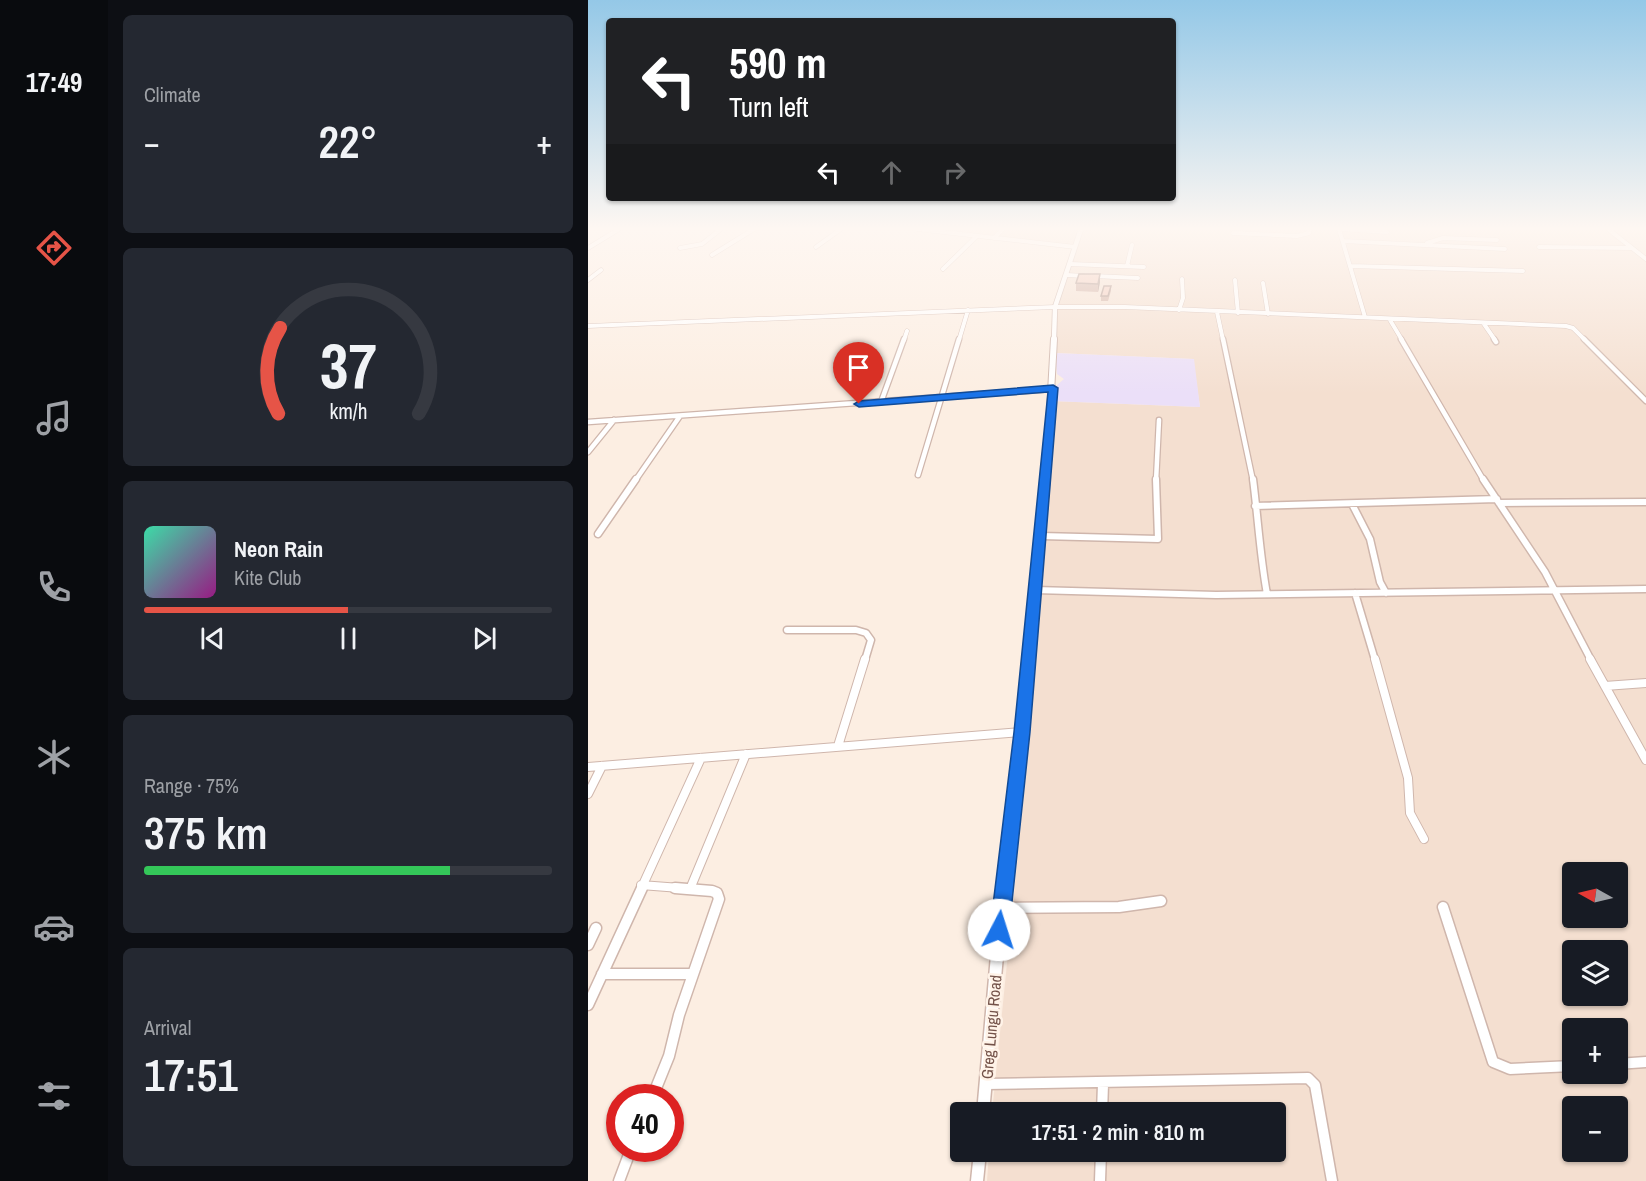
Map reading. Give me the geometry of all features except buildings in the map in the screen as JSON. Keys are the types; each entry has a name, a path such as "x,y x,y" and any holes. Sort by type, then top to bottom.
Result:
{"street":[{"name":"Greg Lungu Road","path":"984,1102 1001,908 1022,732 1041,536 1053,388 1054,307 1063,284"},
{"path":"1179,310 1183,298 1182,284"},
{"path":"1235,284 1238,313"},
{"path":"1263,284 1268,314"},
{"path":"1356,284 1365,317"},
{"path":"588,326 1054,307 1571,326 1646,401"},
{"path":"918,475 939,398 947,382 968,310"},
{"path":"1217,312 1243,429 1256,506 1259,554 1268,594"},
{"path":"1390,320 1477,470 1545,572 1553,591 1646,760"},
{"path":"1484,324 1496,342"},
{"path":"881,402 907,331"},
{"path":"588,422 1053,388"},
{"path":"598,534 680,416"},
{"path":"588,452 615,420"},
{"path":"1041,536 1158,539 1155,463 1159,420"},
{"path":"1256,506 1498,501 1646,502"},
{"path":"1352,504 1370,539 1380,582 1386,593"},
{"path":"1035,590 1268,594 1646,589"},
{"path":"1355,593 1398,737 1408,778 1410,813 1424,839"},
{"path":"787,630 856,630 866,633 871,640 838,746"},
{"path":"1605,686 1646,683"},
{"path":"588,767 1022,732"},
{"path":"690,889 746,754"},
{"path":"588,1005 700,758"},
{"path":"588,794 602,766"},
{"path":"641,885 712,891 717,893 719,899 678,1015 669,1056 658,1084"},
{"path":"1001,908 1119,907 1161,901"},
{"path":"1443,907 1493,1062 1510,1069 1562,1066"},
{"path":"588,945 596,928"},
{"path":"602,974 693,974"},
{"path":"1628,1063 1646,1062"},
{"path":"985,1084 1103,1084 1308,1078 1316,1085 1332,1181"},
{"path":"1102,1102 1103,1084"},
{"path":"619,1181 626,1162"},
{"path":"977,1181 979,1162"},
{"path":"1100,1181 1101,1162"}],"shaded area":[{"path":"1062,284 1646,284 1646,1181 987,1181 988,1162 1286,1162 1286,1102 993,1102 1030,733 1042,584 1051,401 1200,407 1193,359 1055,353 1055,305"},
{"path":"1055,353 1194,359 1200,407 1051,401 1056,386 1064,379 1057,374"}],"route":[{"path":"859,404 1053,388 1022,732 999,930"}]}
